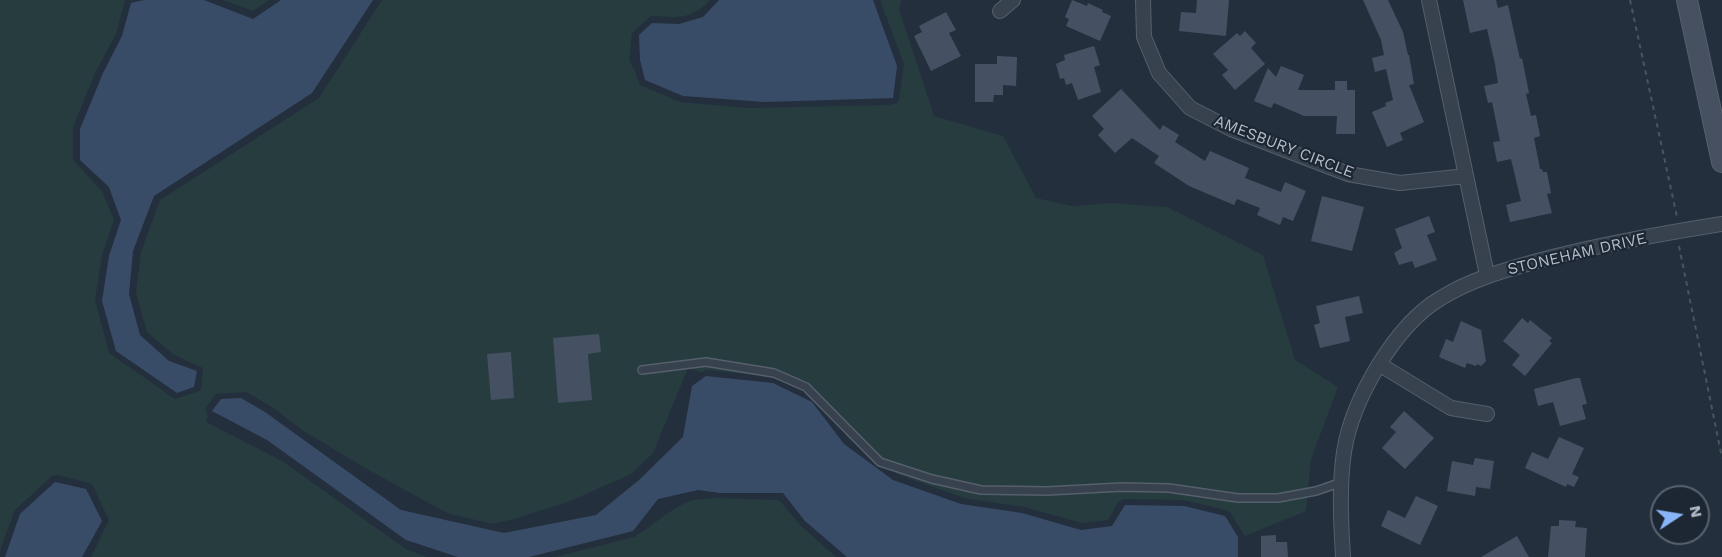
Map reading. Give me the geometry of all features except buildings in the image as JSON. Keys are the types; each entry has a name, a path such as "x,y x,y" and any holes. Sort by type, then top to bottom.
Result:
{"main road":[{"path":"1687,0 1722,162"}],"street":[{"path":"1000,11 1013,0"},
{"name":"AMESBURY CIRCLE","path":"1143,0 1144,37 1159,73 1190,108 1231,129 1348,174 1400,183 1467,176"},
{"path":"1429,0 1487,275"},
{"name":"STONEHAM DRIVE","path":"1344,557 1342,482 1344,451 1358,405 1379,364 1408,324 1440,298 1487,275 1576,250 1722,224"},
{"path":"1379,364 1451,408 1487,414"}],"lane":[{"path":"642,370 706,362 774,373 806,387 880,462 932,479 981,490 1169,488 1238,498 1278,498 1316,491 1342,482"}],"path":[{"path":"1630,0 1678,224"},
{"path":"1679,243 1722,458"}],"green space":[{"path":"0,0 125,0 116,34 96,71 73,127 73,160 102,191 114,220 102,255 95,300 109,353 175,399 201,389 203,368 174,355 147,332 136,293 141,252 160,200 319,98 382,0 710,0 690,15 651,16 632,33 629,60 640,85 680,102 748,108 897,103 904,64 880,0 902,0 899,9 934,116 1003,136 1036,198 1072,206 1112,203 1167,207 1263,255 1295,360 1338,387 1311,459 1306,511 1245,536 1229,511 1184,500 1123,499 1118,502 1108,520 1082,523 1024,507 964,498 897,474 849,439 816,396 775,377 708,370 701,372 688,368 653,453 631,474 568,502 493,524 443,511 302,430 272,407 246,392 216,394 205,409 208,416 206,422 282,461 406,549 427,557 91,557 109,520 92,484 58,475 52,476 15,510 0,550"},
{"path":"223,0 269,0 253,11"},
{"path":"713,498 779,500 800,525 836,557 555,557 634,537 681,505 694,500"}],"water":[{"path":"144,0 204,0 253,19 281,0 373,0 312,93 154,196 133,251 129,294 140,335 169,361 197,371 194,387 177,393 116,351 102,301 109,256 121,220 109,187 80,160 80,129 103,73 122,36 131,3"},
{"path":"719,0 873,0 897,66 893,98 765,102 683,96 645,80 640,60 639,35 652,23 679,24 703,17"},
{"path":"706,376 773,383 812,402 844,444 893,480 961,504 1022,513 1081,530 1112,526 1125,505 1184,506 1225,516 1238,537 1238,557 847,557 805,521 783,493 720,493 698,490 658,499 633,531 529,557 458,557 406,540 267,440 212,411 221,399 241,398 265,412 401,510 504,533 596,515 639,480 683,437 692,386"},
{"path":"55,482 86,489 102,521 82,557 5,557 20,514"}]}
